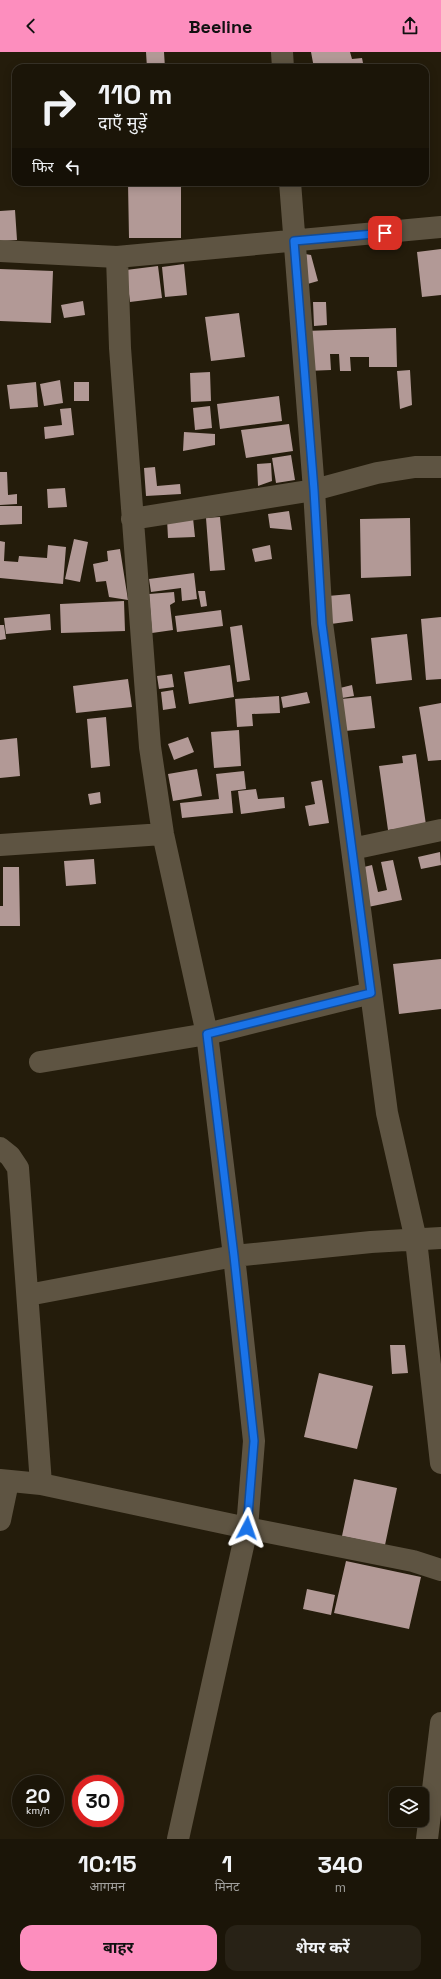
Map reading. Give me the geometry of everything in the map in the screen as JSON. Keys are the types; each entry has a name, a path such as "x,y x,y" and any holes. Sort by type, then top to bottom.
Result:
{"street":[{"path":"282,52 283,64"},
{"path":"290,186 314,490 322,624 387,1113 416,1240 440,1457"},
{"path":"0,251 117,257 441,227"},
{"path":"117,257 120,348 150,747 163,834 207,1034 234,1256 254,1441 247,1528 178,1839"},
{"path":"132,518 314,490 377,473 415,467 441,466"},
{"path":"352,850 441,830"},
{"path":"0,845 163,834"},
{"path":"40,1062 207,1034 371,993"},
{"path":"0,1148 10,1156 18,1168 41,1484"},
{"path":"28,1295 234,1256 371,1242 441,1238"},
{"path":"0,1520 4,1481 41,1484 247,1528 413,1561 441,1570"},
{"path":"427,1839 441,1723"}],"building":[{"path":"146,52 164,52 165,64 147,64"},
{"path":"311,52 350,52 352,59 362,58 363,64 313,64"},
{"path":"128,186 181,186 181,238 129,238"},
{"path":"15,210 17,240 0,241 0,211"},
{"path":"441,249 441,295 422,297 417,252"},
{"path":"305,254 311,255 318,281 304,285"},
{"path":"184,264 187,295 165,297 162,267"},
{"path":"158,266 162,298 130,302 126,270"},
{"path":"0,269 53,271 51,323 0,321"},
{"path":"83,301 85,315 64,318 61,305"},
{"path":"313,302 326,302 327,325 314,326"},
{"path":"239,313 245,357 211,361 205,317"},
{"path":"396,328 397,367 369,367 369,357 350,357 351,371 340,371 339,354 330,354 331,370 306,371 304,331"},
{"path":"410,370 412,405 400,409 397,371"},
{"path":"210,372 211,401 191,402 190,373"},
{"path":"60,380 63,403 44,406 40,384"},
{"path":"36,382 38,407 10,409 7,385"},
{"path":"74,382 89,382 89,401 74,401"},
{"path":"279,396 282,421 220,429 217,404"},
{"path":"210,406 212,428 195,430 193,408"},
{"path":"71,408 74,435 45,439 44,427 62,425 60,409"},
{"path":"289,424 293,451 246,458 241,430"},
{"path":"184,432 215,434 215,445 183,451"},
{"path":"291,455 295,480 276,483 272,458"},
{"path":"271,463 272,481 258,486 257,464"},
{"path":"155,467 157,486 180,484 181,494 146,496 144,468"},
{"path":"0,472 7,472 8,495 17,494 17,504 0,505"},
{"path":"65,488 67,507 48,508 47,489"},
{"path":"0,506 22,506 22,524 0,525"},
{"path":"289,511 292,530 270,528 268,514"},
{"path":"220,517 225,570 210,571 206,518"},
{"path":"193,518 195,537 168,538 167,519"},
{"path":"410,518 411,576 361,578 360,519"},
{"path":"74,539 88,542 80,582 65,579"},
{"path":"0,541 5,542 4,561 18,562 19,556 47,558 48,545 66,547 63,584 0,578"},
{"path":"270,545 272,559 255,562 252,549"},
{"path":"120,549 128,600 109,597 106,581 96,582 93,564 108,561 107,551"},
{"path":"194,573 197,599 182,601 181,588 151,592 149,579"},
{"path":"198,591 205,591 207,606 201,607"},
{"path":"174,592 175,602 170,605 173,630 152,633 149,594"},
{"path":"350,594 353,621 331,624 328,596"},
{"path":"124,601 125,631 61,633 60,604"},
{"path":"221,610 223,626 177,632 175,616"},
{"path":"50,614 51,630 6,634 4,618"},
{"path":"441,617 441,679 426,680 421,619"},
{"path":"0,625 4,625 6,639 0,640"},
{"path":"242,625 250,680 237,682 230,627"},
{"path":"407,634 412,680 376,684 371,638"},
{"path":"230,665 234,697 189,704 184,672"},
{"path":"172,674 174,687 159,689 157,676"},
{"path":"128,679 132,707 76,713 73,686"},
{"path":"352,685 354,696 342,698 340,688"},
{"path":"173,690 176,708 163,710 161,692"},
{"path":"307,692 310,703 283,708 281,697"},
{"path":"279,696 280,713 252,714 253,726 237,727 235,699"},
{"path":"371,696 375,728 345,731 341,699"},
{"path":"441,703 441,760 428,761 419,707"},
{"path":"106,717 110,766 91,768 87,719"},
{"path":"239,730 241,766 214,768 211,732"},
{"path":"188,737 194,752 174,760 168,744"},
{"path":"17,738 20,776 0,778 0,740"},
{"path":"416,754 426,825 388,830 379,766 403,763 402,756"},
{"path":"197,769 202,796 173,801 168,774"},
{"path":"244,771 246,789 231,791 233,813 182,818 180,803 219,799 216,774"},
{"path":"322,780 329,823 309,826 305,806 315,804 311,782"},
{"path":"256,789 258,799 284,797 285,808 241,814 238,791"},
{"path":"100,792 101,803 90,805 88,794"},
{"path":"440,852 441,865 421,869 418,857"},
{"path":"94,859 96,884 66,886 64,861"},
{"path":"393,860 402,900 368,907 356,869 372,865 378,892 387,890 381,862"},
{"path":"3,867 19,867 20,926 0,926 0,906 3,906"},
{"path":"441,959 441,1009 399,1014 393,964"},
{"path":"390,1345 405,1345 408,1373 392,1374"},
{"path":"319,1373 373,1386 357,1449 304,1437"},
{"path":"354,1479 397,1488 385,1545 342,1536"},
{"path":"346,1561 421,1577 409,1629 334,1613"},
{"path":"307,1589 335,1595 331,1615 303,1609"}],"route":[{"path":"247,1528 254,1441 234,1256 207,1034 371,993 322,624 314,490 294,241 385,233"}]}
